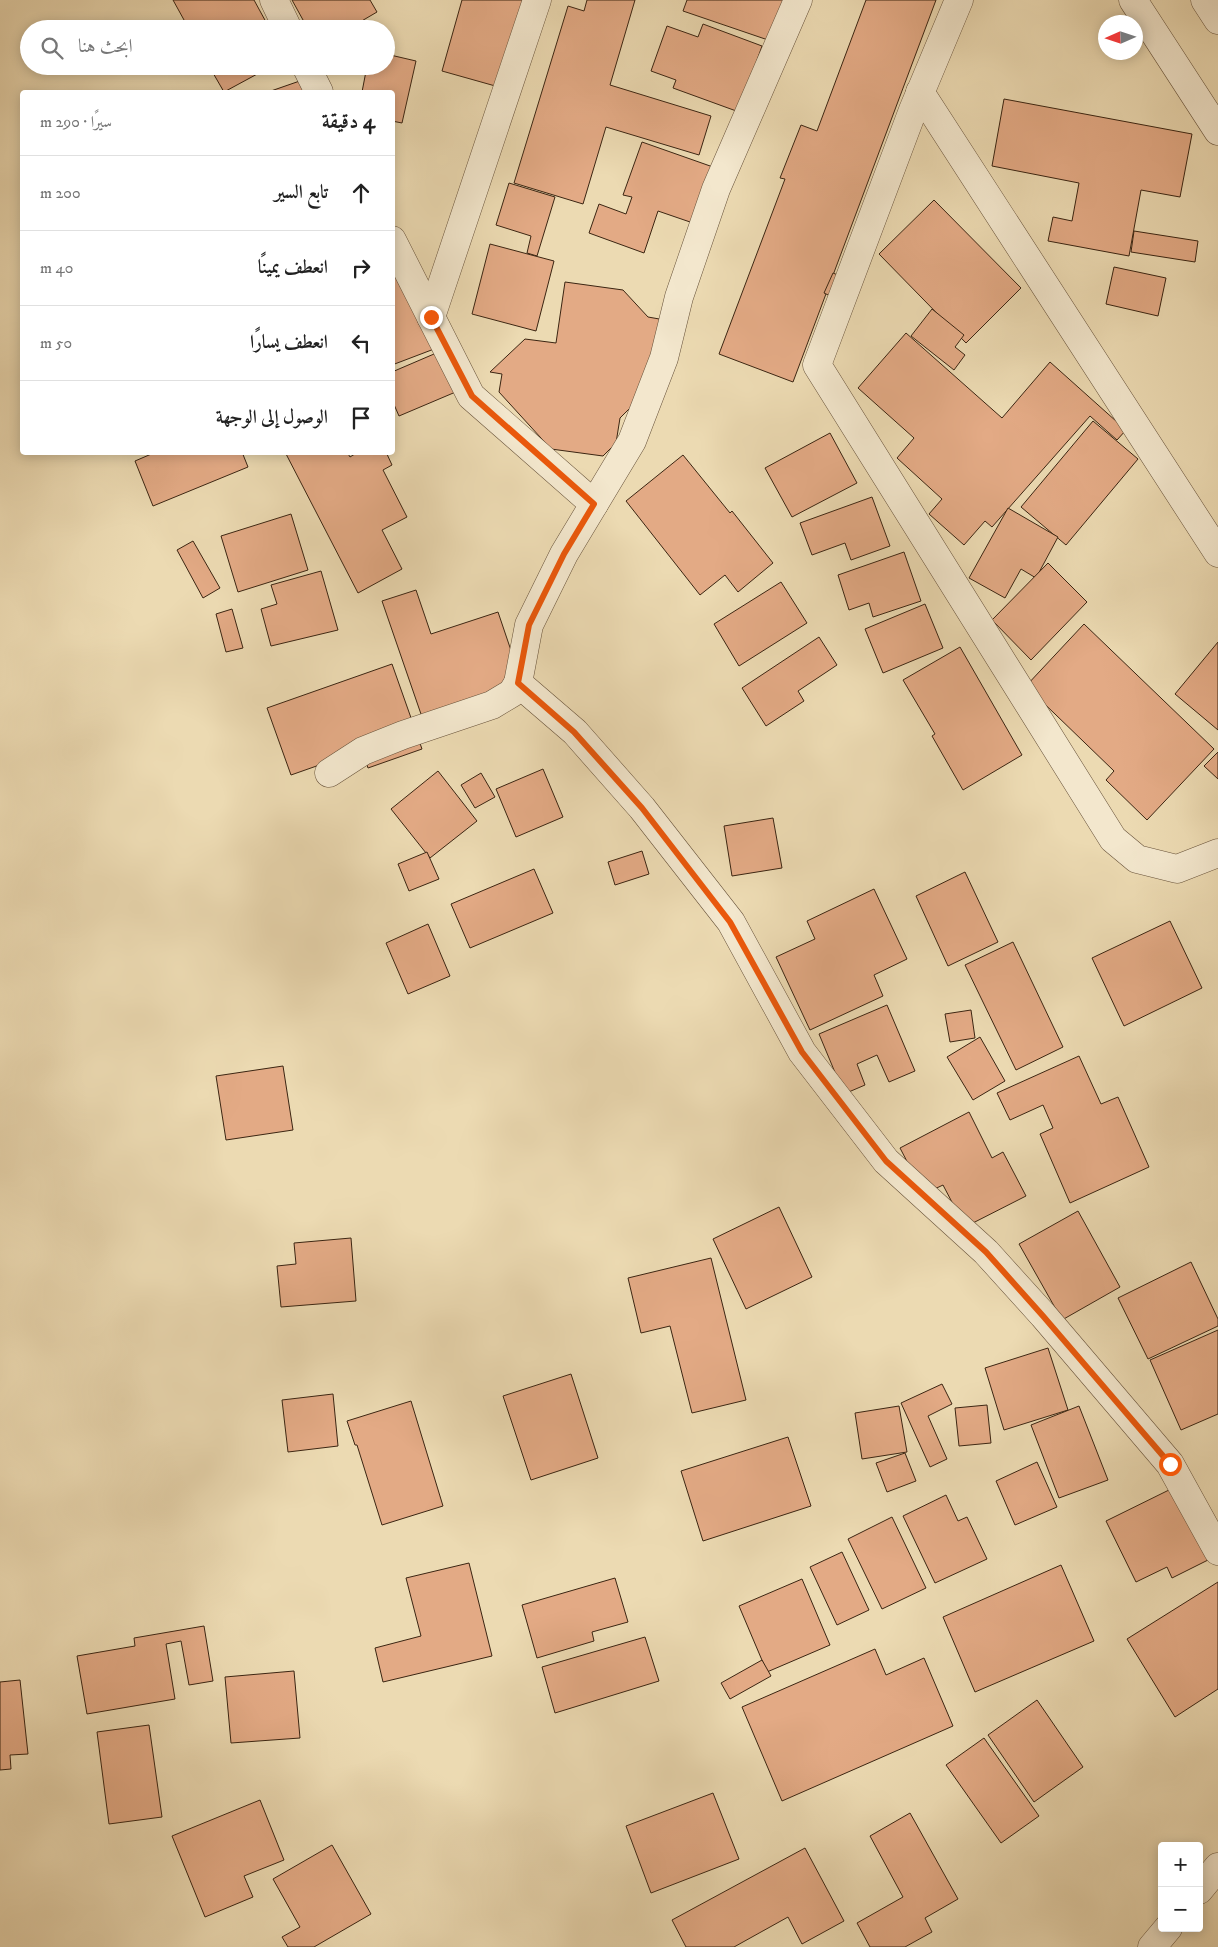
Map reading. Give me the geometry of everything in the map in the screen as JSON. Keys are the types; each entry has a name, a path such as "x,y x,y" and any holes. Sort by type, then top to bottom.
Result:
{"street":[{"path":"274,0 284,20"},
{"path":"431,317 537,0"},
{"path":"329,773 363,751 402,735 492,705 512,693 518,683 529,625 564,554 632,441 664,358 679,297 716,189 798,0"},
{"path":"959,0 920,92 817,365 1113,839 1137,859 1177,869 1218,853"},
{"path":"1134,0 1218,131"},
{"path":"1205,0 1218,20"},
{"path":"311,75 319,90"},
{"path":"920,92 1218,553"},
{"path":"395,246 472,396 594,504"},
{"path":"518,683 574,732 642,808 730,922 802,1052 886,1161 986,1252 1170,1464 1218,1551"},
{"path":"1201,1887 1218,1867"},
{"path":"1152,1947 1165,1932"}],"building":[{"path":"173,0 254,0 265,20 184,20"},
{"path":"292,0 370,0 377,12 363,20 303,20"},
{"path":"462,0 539,0 513,91 442,71"},
{"path":"587,0 635,0 610,85 711,116 699,155 606,127 583,204 514,183 568,6 584,11"},
{"path":"687,0 785,0 771,41 683,11"},
{"path":"866,0 936,0 793,382 719,354 785,179 780,178 801,125 817,131"},
{"path":"703,24 762,46 739,112 673,88 676,80 651,71 667,26 698,37"},
{"path":"395,56 416,61 402,123 395,122 395,90 362,90 365,75 395,75"},
{"path":"214,75 255,75 228,90 223,90"},
{"path":"317,75 323,90 274,90"},
{"path":"1004,99 1192,134 1180,197 1141,190 1129,256 1048,241 1053,217 1072,221 1079,183 992,166"},
{"path":"642,142 713,167 693,223 658,211 644,253 589,233 599,204 626,214 632,197 623,195"},
{"path":"509,183 555,197 537,256 527,253 531,236 496,225"},
{"path":"934,200 1021,288 966,343 879,254"},
{"path":"1134,231 1198,241 1195,262 1131,252"},
{"path":"490,244 554,261 536,331 472,314"},
{"path":"1114,267 1166,278 1158,316 1106,304"},
{"path":"833,273 850,280 841,301 824,293"},
{"path":"395,275 442,346 395,364"},
{"path":"565,282 623,290 648,317 665,320 659,366 639,385 636,402 620,418 616,443 603,456 551,449 499,392 502,374 490,372 525,339 556,343"},
{"path":"932,309 964,335 955,347 965,355 954,370 911,336"},
{"path":"906,333 1002,418 1050,362 1126,430 1117,440 1090,416 992,527 985,521 964,545 929,514 942,499 897,458 914,438 858,388"},
{"path":"441,351 458,391 399,416 395,407 395,371"},
{"path":"1093,421 1138,459 1066,545 1021,507"},
{"path":"830,433 857,483 792,517 765,468"},
{"path":"149,455 243,455 248,467 153,506 135,461"},
{"path":"287,455 349,455 350,457 353,455 387,455 392,465 383,470 407,517 382,530 402,569 358,593"},
{"path":"683,455 730,513 732,511 773,563 738,592 725,575 700,595 626,501"},
{"path":"872,497 890,546 851,560 845,543 812,555 800,523"},
{"path":"1008,508 1058,537 1036,578 1021,569 1005,598 969,578"},
{"path":"291,514 308,570 238,592 221,536"},
{"path":"193,541 220,588 203,598 177,550"},
{"path":"904,552 921,601 873,617 869,603 849,610 838,575"},
{"path":"1048,563 1087,602 1031,660 992,620"},
{"path":"321,571 338,630 271,646 261,609 277,604 271,585"},
{"path":"781,582 807,623 739,666 714,624"},
{"path":"416,590 431,634 498,612 522,683 422,717 382,601"},
{"path":"925,604 943,648 883,673 865,629"},
{"path":"232,609 243,648 226,652 216,614"},
{"path":"1084,624 1214,749 1147,820 1106,780 1114,771 1026,686"},
{"path":"819,637 837,665 798,691 804,701 766,726 742,688"},
{"path":"1218,642 1218,730 1175,694"},
{"path":"960,647 1022,755 963,790 932,736 935,734 903,680"},
{"path":"392,664 422,749 368,768 362,750 291,775 267,708"},
{"path":"1218,752 1218,779 1204,766"},
{"path":"543,769 563,817 516,837 496,789"},
{"path":"438,771 477,821 430,858 391,809"},
{"path":"481,773 495,797 475,808 461,785"},
{"path":"773,818 782,868 732,876 724,826"},
{"path":"642,851 649,874 615,885 608,862"},
{"path":"427,852 439,879 409,891 398,864"},
{"path":"534,869 553,913 470,948 451,904"},
{"path":"965,872 998,942 948,966 916,896"},
{"path":"874,889 907,959 874,975 883,996 810,1030 776,957 815,939 807,921"},
{"path":"1170,921 1202,988 1124,1026 1092,958"},
{"path":"428,924 450,976 408,994 386,943"},
{"path":"1013,942 1063,1047 1016,1070 965,965"},
{"path":"887,1005 915,1071 889,1082 877,1055 857,1064 865,1085 844,1094 819,1034"},
{"path":"971,1010 975,1038 950,1042 945,1014"},
{"path":"980,1037 1005,1081 973,1100 947,1057"},
{"path":"1079,1056 1101,1104 1118,1097 1149,1167 1070,1203 1040,1134 1053,1128 1043,1105 1010,1120 997,1093"},
{"path":"283,1066 293,1130 226,1140 216,1076"},
{"path":"969,1112 992,1158 1003,1152 1026,1196 965,1227 943,1185 924,1194 900,1148"},
{"path":"779,1207 812,1277 746,1309 713,1239"},
{"path":"1078,1211 1120,1287 1062,1320 1019,1244"},
{"path":"351,1238 356,1301 281,1307 277,1266 296,1264 294,1243"},
{"path":"711,1258 746,1400 692,1413 670,1326 641,1333 628,1278"},
{"path":"1191,1262 1218,1319 1218,1326 1148,1359 1118,1298"},
{"path":"1218,1330 1218,1414 1181,1430 1150,1360"},
{"path":"1048,1348 1068,1410 1004,1430 985,1368"},
{"path":"571,1374 598,1458 531,1480 503,1396"},
{"path":"942,1384 952,1404 928,1416 947,1459 930,1467 901,1403"},
{"path":"333,1394 338,1446 288,1452 282,1400"},
{"path":"411,1401 443,1506 382,1525 357,1445 355,1445 347,1421"},
{"path":"987,1405 991,1443 959,1446 955,1408"},
{"path":"899,1406 907,1452 862,1459 855,1413"},
{"path":"1079,1406 1108,1480 1059,1498 1031,1425"},
{"path":"788,1437 811,1506 703,1541 681,1471"},
{"path":"905,1453 916,1481 887,1492 876,1463"},
{"path":"1037,1462 1057,1507 1015,1525 996,1481"},
{"path":"1173,1488 1208,1560 1172,1578 1167,1567 1136,1582 1106,1521"},
{"path":"946,1495 958,1521 967,1517 987,1559 935,1583 903,1516"},
{"path":"892,1517 926,1588 882,1609 848,1539"},
{"path":"842,1552 869,1610 837,1625 810,1567"},
{"path":"469,1563 492,1656 383,1682 375,1648 421,1636 406,1578"},
{"path":"1061,1565 1094,1641 975,1692 943,1617"},
{"path":"615,1578 628,1622 592,1632 594,1641 537,1658 522,1605"},
{"path":"802,1579 830,1645 767,1672 739,1606"},
{"path":"1218,1582 1218,1689 1175,1717 1127,1639"},
{"path":"204,1626 213,1681 189,1685 181,1641 166,1644 175,1699 87,1714 77,1656 135,1646 134,1638"},
{"path":"645,1637 659,1681 555,1713 542,1667"},
{"path":"875,1649 886,1675 924,1658 953,1726 782,1801 742,1707"},
{"path":"762,1660 771,1676 730,1699 721,1683"},
{"path":"294,1671 300,1738 231,1743 225,1677"},
{"path":"20,1680 28,1754 10,1755 11,1769 0,1770 0,1682"},
{"path":"1037,1700 1083,1767 1034,1802 988,1735"},
{"path":"149,1725 162,1817 109,1824 97,1732"},
{"path":"984,1738 1039,1816 1001,1843 946,1765"},
{"path":"713,1793 739,1859 651,1893 626,1826"},
{"path":"260,1800 284,1860 244,1876 253,1897 205,1917 172,1836"},
{"path":"910,1813 958,1899 925,1918 932,1932 905,1947 870,1947 857,1923 903,1897 870,1836"},
{"path":"332,1845 371,1914 314,1947 288,1947 282,1937 300,1927 273,1879"},
{"path":"805,1848 844,1921 802,1944 788,1917 734,1947 686,1947 672,1920"}],"route":[{"path":"431,317 472,396 594,504 564,554 529,625 518,683 574,732 642,808 730,922 802,1052 886,1161 986,1252 1170,1464"}]}
